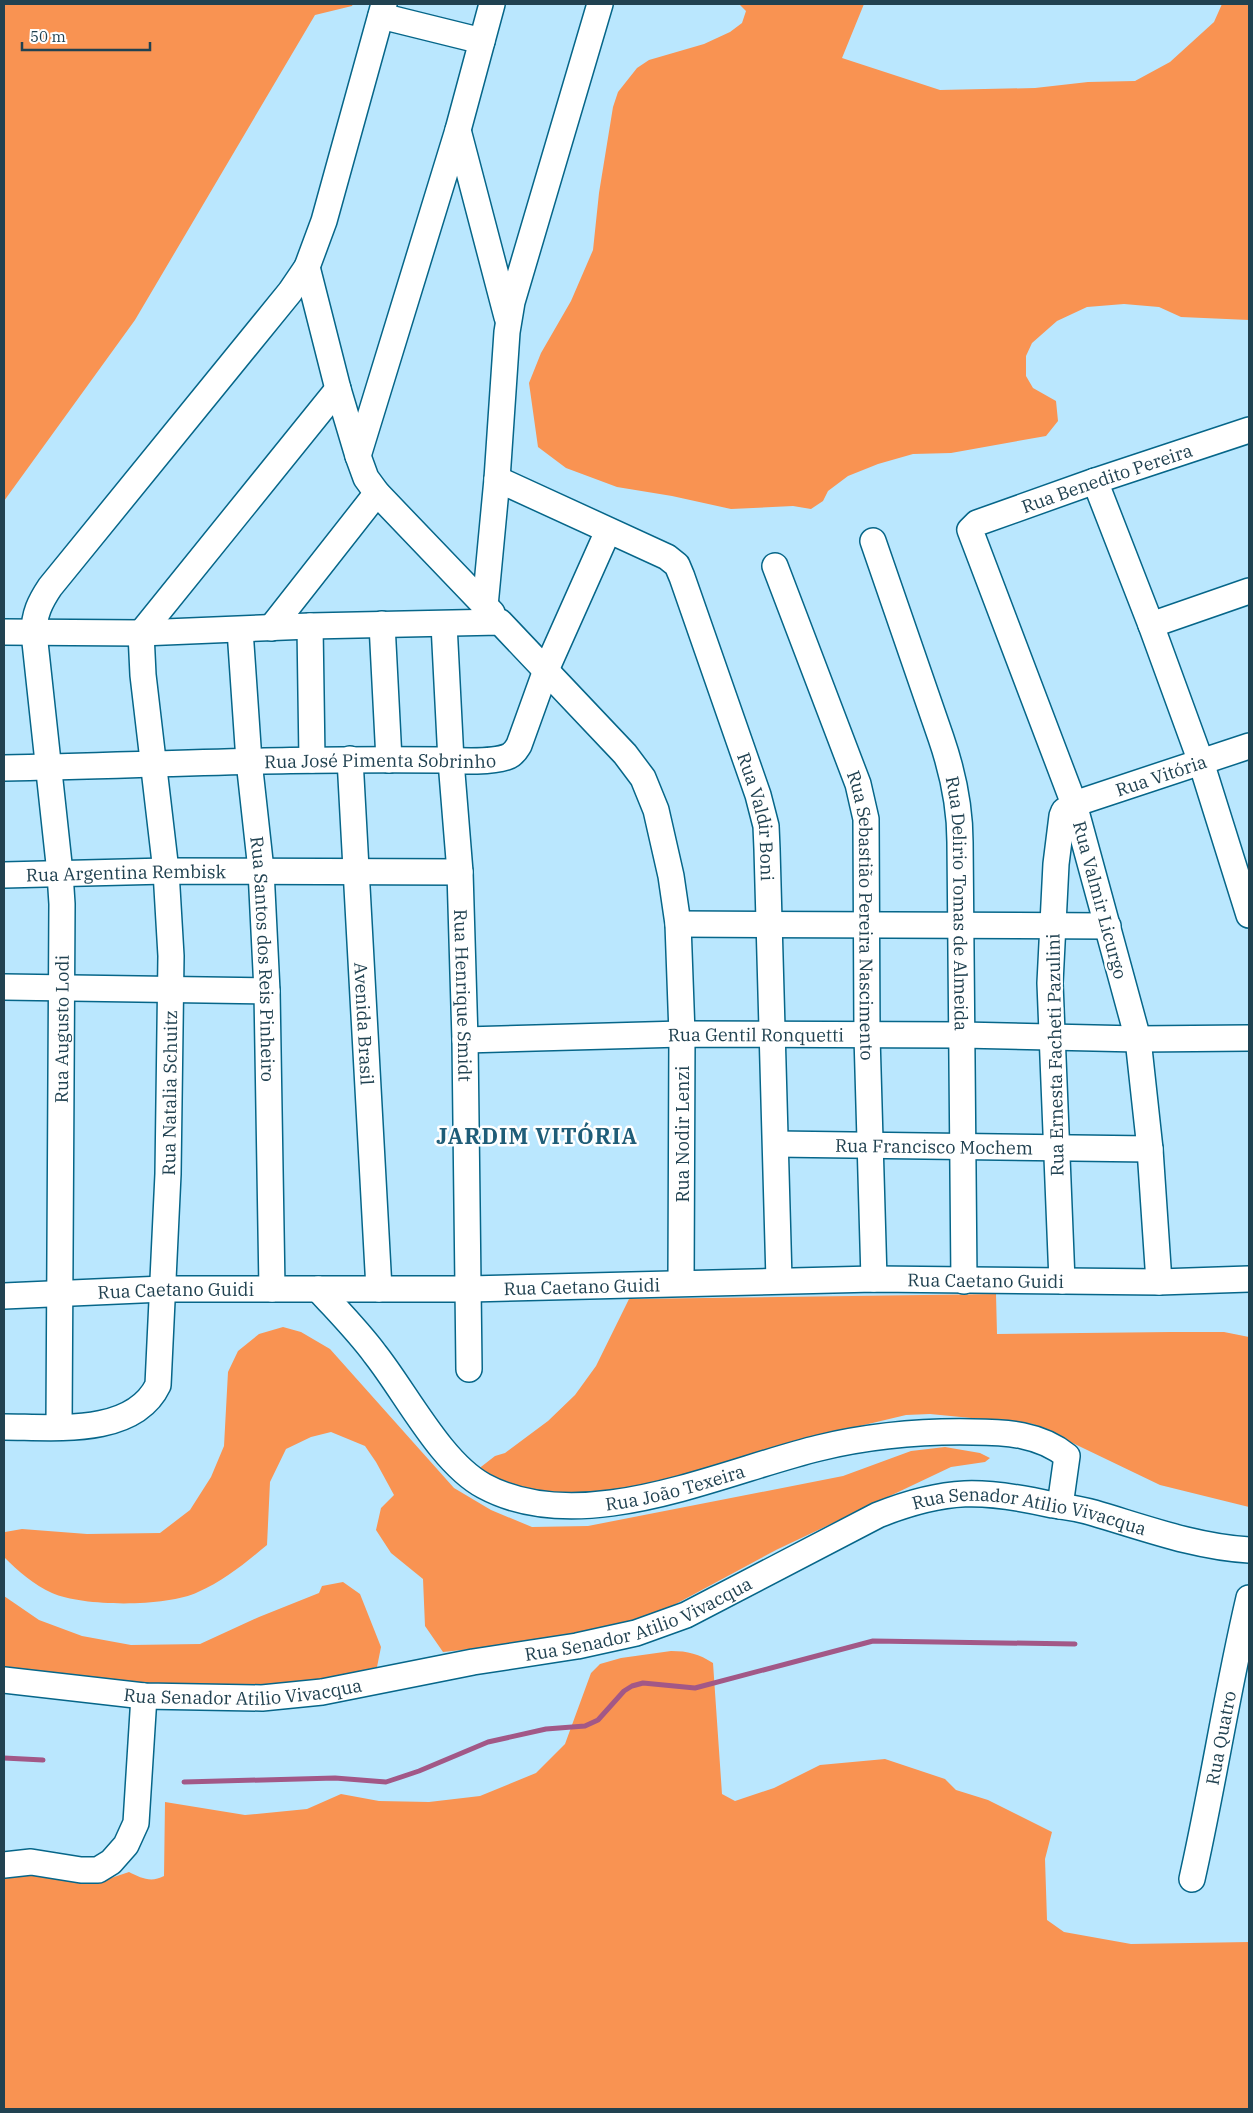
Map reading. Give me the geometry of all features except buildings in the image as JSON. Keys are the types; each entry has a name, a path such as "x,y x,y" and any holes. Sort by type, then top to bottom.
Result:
{"street":[{"path":"358,456 458,130 492,4"},
{"path":"4,632 141,633 310,626 444,624 492,614 497,479 508,320 516,284 600,4"},
{"path":"383,10 482,41"},
{"name":"Rua Augusto Lodi","path":"59,1427 63,988 60,873 34,633 35,616 39,604 50,587 290,292 307,267 324,221 383,10"},
{"path":"458,130 508,320"},
{"name":"Rua Nodir Lenzi","path":"307,267 338,389 366,478 376,493 624,754 643,778 656,810 671,876 678,924 682,1034 681,1283"},
{"path":"141,633 338,389"},
{"name":"Rua Benedito Pereira","path":"971,535 972,527 977,523 1249,430"},
{"name":"Rua Valdir Boni","path":"497,479 667,557 677,565 682,577 763,813 768,849 779,1280"},
{"path":"1096,481 1202,762 1249,915"},
{"path":"271,628 376,493"},
{"name":"Rua José Pimenta Sobrinho","path":"4,768 350,759 451,761 498,759 515,752 546,670 608,531"},
{"name":"Rua Valmir Licurgo","path":"971,535 1074,804 1138,1039 1150,1148 1159,1282"},
{"name":"Rua Delirio Tomas de Almeida","path":"873,541 951,767 960,818 964,1281"},
{"name":"Rua Sebastião Pereira Nascimento","path":"775,566 862,796 867,838 867,1036 874,1279"},
{"path":"1151,625 1249,592"},
{"path":"382,624 389,760"},
{"name":"Rua Henrique Smidt","path":"444,624 451,761 460,872 465,1040 469,1289 468,1368"},
{"path":"310,626 312,760"},
{"name":"Rua Santos dos Reis Pinheiro","path":"240,630 249,761 261,870 267,991 272,1290"},
{"name":"Rua Natalia Schuitz","path":"4,1427 59,1427 98,1424 114,1420 130,1414 149,1400 158,1385 160,1377 168,1174 171,990 170,920 141,655 141,633"},
{"name":"Rua Vitória","path":"1074,804 1249,746"},
{"name":"Avenida Brasil","path":"350,759 358,872 379,1289"},
{"name":"Rua Ernesta Facheti Pazulini","path":"1062,1281 1057,1146 1050,1037 1051,926 1061,822 1064,811 1074,804"},
{"name":"Rua Argentina Rembisk","path":"4,875 261,870 460,872"},
{"path":"678,924 1108,926"},
{"path":"4,987 267,991"},
{"name":"Rua Gentil Ronquetti","path":"465,1040 682,1034 773,1036 962,1035 1138,1039 1249,1038"},
{"name":"Rua Francisco Mochem","path":"776,1144 1150,1148"},
{"name":"Rua Caetano Guidi","path":"4,1296 163,1289 469,1289 779,1280 1159,1282 1249,1279"},
{"name":"Rua João Texeira","path":"318,1289 374,1352 438,1443 455,1463 472,1479 500,1494 537,1503 569,1505 603,1504 658,1494 821,1448 902,1434 992,1432 1038,1439 1058,1448 1067,1456 1060,1506"},
{"name":"Rua Senador Atilio Vivacqua","path":"4,1680 144,1696 262,1698 295,1696 473,1662 610,1640 686,1615 878,1514 910,1502 937,1495 988,1493 1091,1512 1182,1540 1249,1550"},
{"name":"Rua Quatro","path":"1192,1879 1232,1669 1249,1598"},
{"path":"4,1865 31,1862 81,1870 98,1870 111,1862 126,1845 136,1823 144,1696"}],"shaded area":[{"path":"4,4 353,4 352,6 315,15 135,320 4,501"},
{"path":"739,4 864,4 842,58 940,90 1035,88 1088,82 1135,81 1170,62 1214,22 1222,4 1249,4 1249,320 1181,317 1159,307 1124,304 1087,307 1057,321 1032,343 1026,356 1026,376 1033,388 1056,401 1058,421 1046,436 951,453 913,454 878,464 848,476 828,491 823,501 811,509 793,506 731,509 672,496 617,487 566,468 538,447 529,383 541,353 571,301 593,250 599,193 613,107 618,92 637,68 649,60 704,44 730,32 742,23 746,11"},
{"path":"996,1294 997,1334 1224,1332 1249,1337 1249,1507 1160,1485 1033,1424 930,1414 906,1415 864,1425 708,1475 587,1497 519,1488 477,1470 495,1456 505,1453 548,1421 575,1395 596,1366 629,1299"},
{"path":"283,1327 301,1332 330,1349 454,1488 491,1510 532,1527 588,1526 843,1476 911,1451 945,1447 980,1453 990,1458 985,1462 951,1467 776,1550 659,1613 582,1637 443,1652 425,1626 423,1579 391,1553 376,1530 381,1508 394,1495 365,1446 331,1432 311,1437 286,1449 270,1482 267,1545 225,1577 198,1592 184,1597 147,1603 104,1603 66,1598 45,1590 26,1577 4,1557 5,1532 22,1529 87,1534 160,1533 190,1510 211,1477 224,1446 228,1372 238,1351 259,1334"},
{"path":"343,1582 360,1594 381,1647 377,1667 301,1682 221,1689 149,1686 4,1669 4,1596 39,1620 82,1636 131,1645 200,1644 259,1617 319,1593 322,1586"},
{"path":"671,1651 693,1654 713,1663 722,1794 735,1801 774,1788 820,1765 885,1759 945,1779 956,1790 988,1800 1052,1832 1045,1859 1047,1920 1064,1932 1131,1944 1249,1942 1249,2109 4,2109 4,1894 5,1877 10,1869 102,1881 129,1872 146,1879 164,1876 165,1802 245,1815 307,1809 341,1794 379,1801 429,1802 480,1796 536,1773 565,1744 591,1673 600,1664 621,1658"}],"waterway":[{"path":"184,1782 335,1778 386,1782 419,1771 488,1742 546,1729 585,1726 598,1720 624,1691 632,1686 643,1683 695,1688 873,1641 1075,1644"},
{"path":"4,1758 43,1760"}],"district":[{"name":"JARDIM VITÓRIA","path":"537,1135"}]}
